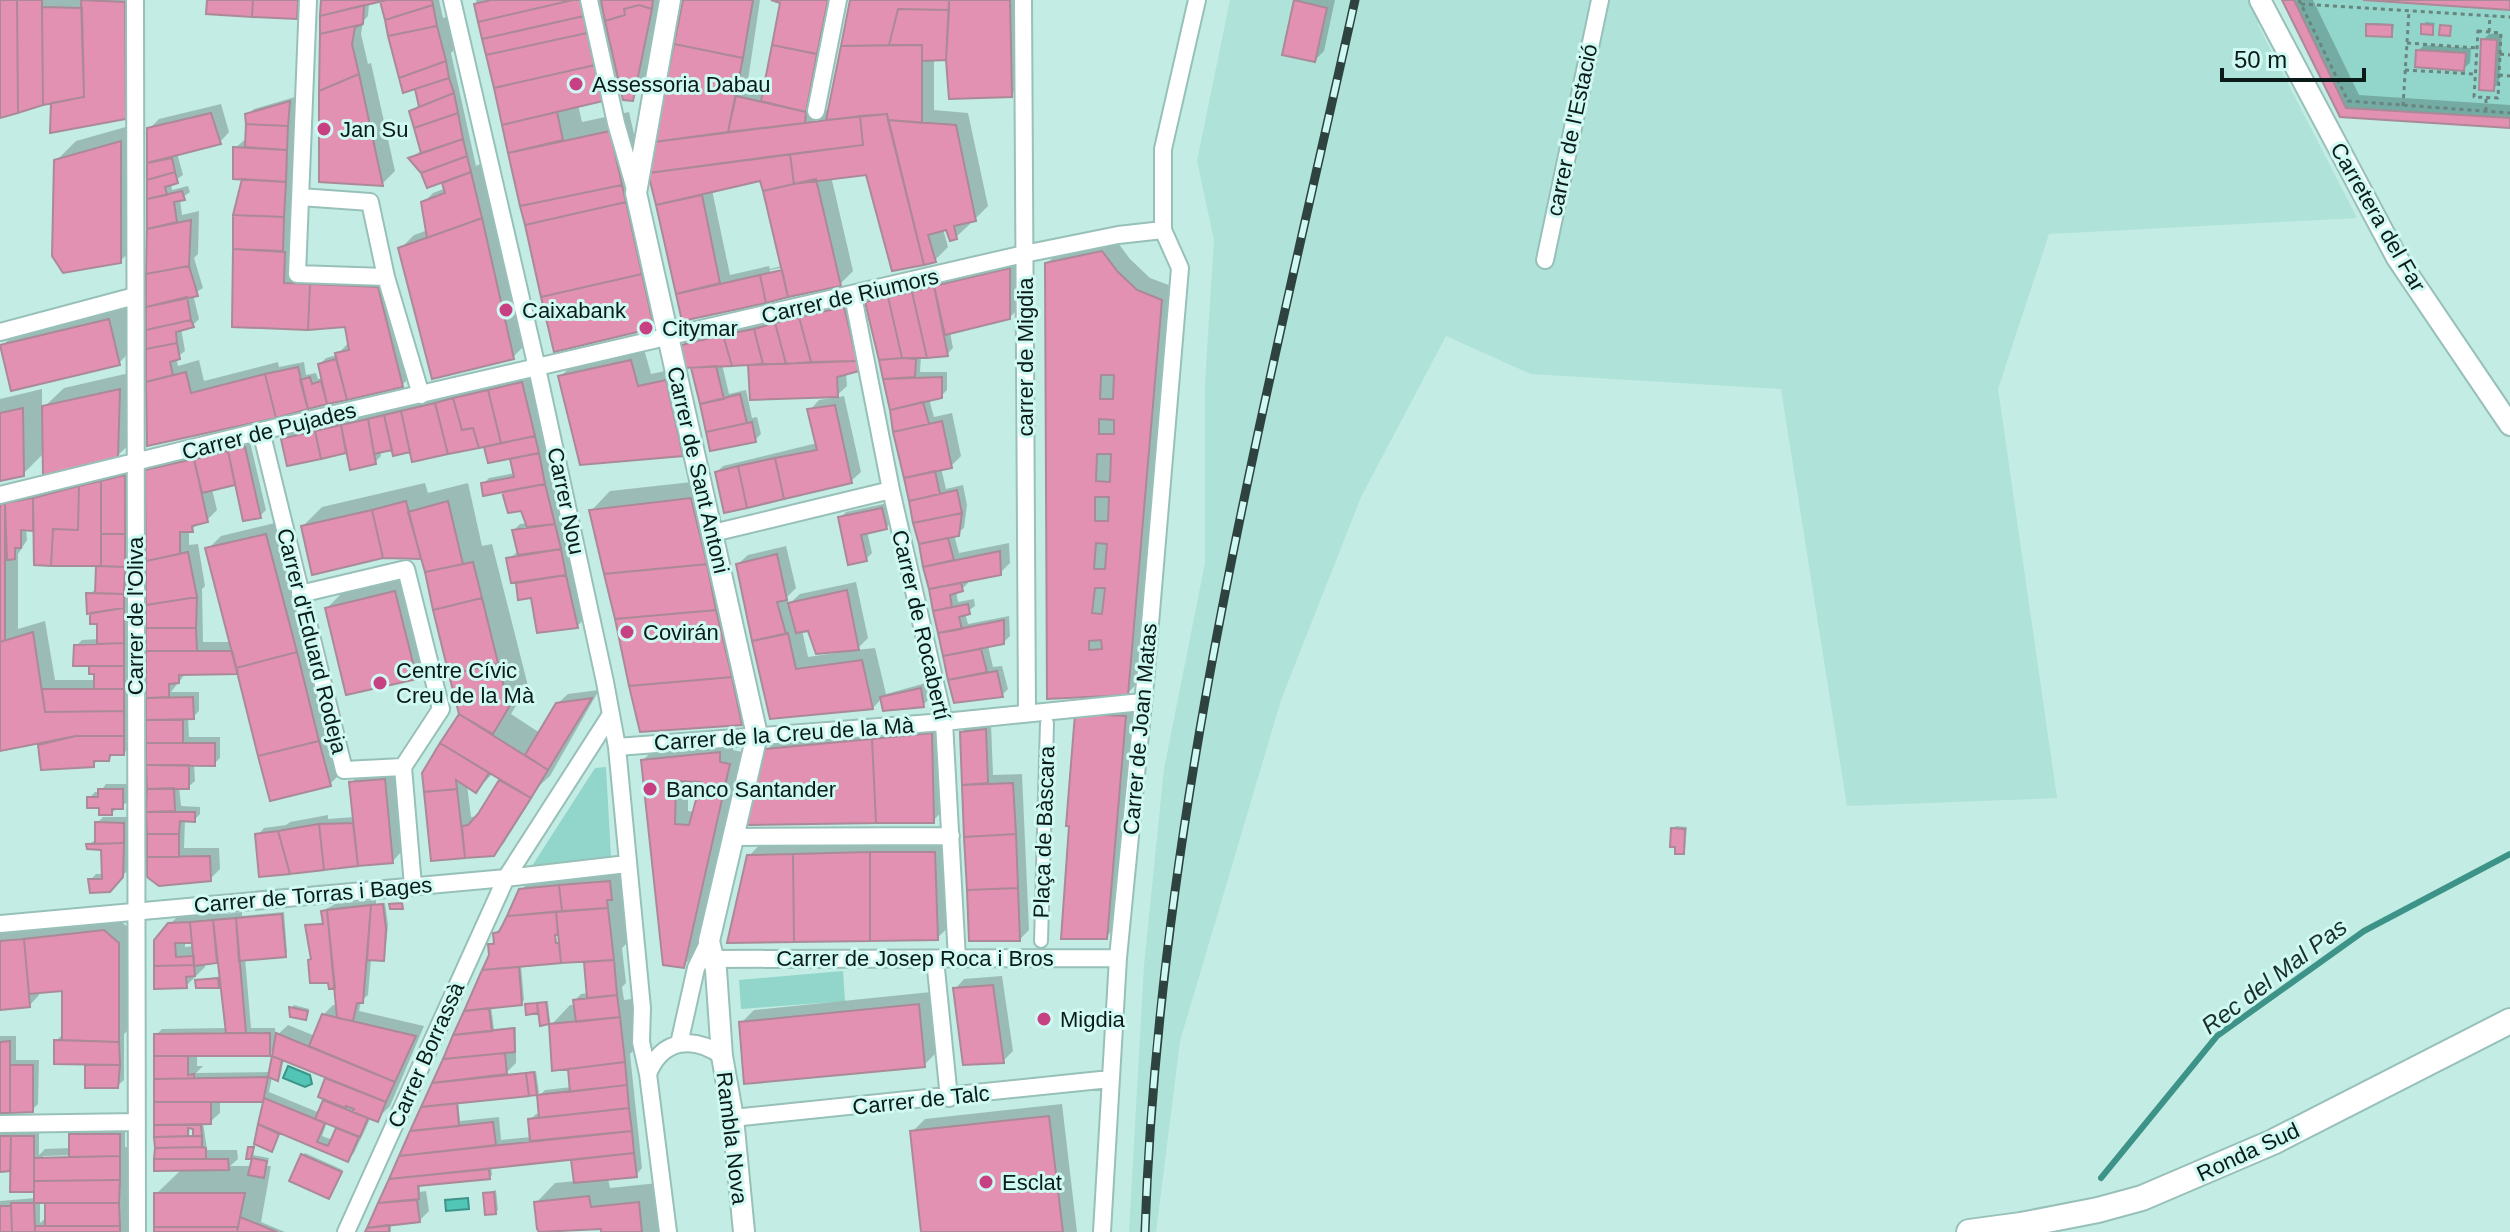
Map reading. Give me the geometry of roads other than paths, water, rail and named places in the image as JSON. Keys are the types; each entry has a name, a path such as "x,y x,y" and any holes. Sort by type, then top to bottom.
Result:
{"main road":[{"name":"Ronda Sud","path":"1969,1232 2052,1219 2142,1198 2273,1142 2510,1021"}],"street":[{"name":"Carrer de l'Oliva","path":"135,0 137,1232"},
{"path":"308,0 297,274 386,277"},
{"name":"Carrer Nou","path":"452,0 537,368 617,747 642,1008 641,1042 648,1074"},
{"name":"Carrer de Sant Antoni","path":"589,0 616,123 636,193 757,735 710,950 696,968 672,1046"},
{"path":"636,193 670,0"},
{"path":"816,111 838,0"},
{"name":"carrer de Migdia","path":"1023,0 1027,713"},
{"path":"1163,230 1163,149 1197,0"},
{"name":"carrer de l'Estació","path":"1545,260 1600,0"},
{"name":"Carretera del Far","path":"2260,0 2397,258 2510,425"},
{"path":"616,123 631,125 648,117"},
{"path":"300,197 370,202 386,277 421,395"},
{"name":"Carrer de Riumors","path":"537,368 1024,254 1118,235 1163,230"},
{"name":"Carrer de Joan Matas","path":"1102,1232 1118,958 1180,268 1163,230"},
{"path":"0,332 135,296"},
{"name":"Carrer de Rocabertí","path":"853,296 891,490 944,722 957,959"},
{"name":"Carrer de Pujades","path":"0,495 537,368"},
{"name":"Carrer d'Eduard Rodeja","path":"261,431 344,770 403,767"},
{"path":"713,533 891,490"},
{"path":"300,594 406,569 441,709 403,767 413,886"},
{"name":"Carrer de la Creu de la Mà","path":"617,747 944,722 1142,702"},
{"name":"Carrer Borrassà","path":"346,1232 506,878 610,716"},
{"name":"Plaça de Bàscara","path":"1041,941 1047,723"},
{"path":"733,837 951,836"},
{"name":"Carrer de Torras i Bages","path":"0,924 506,878 627,864"},
{"name":"Carrer de Sant Antoni","path":"710,950 716,970 722,1056"},
{"name":"Carrer de Josep Roca i Bros","path":"710,950 935,959 1118,958"},
{"path":"935,959 949,1098"},
{"name":"Carrer Nou","path":"642,1008 652,1036 672,1046"},
{"path":"668,1232 648,1074 654,1059 672,1046"},
{"name":"Rambla Nova","path":"672,1046 709,1047 722,1056 733,1118 744,1232"},
{"name":"Carrer de Talc","path":"733,1118 1110,1079"},
{"path":"0,1124 137,1122"}],"waterway":[{"name":"Rec del Mal Pas","path":"2101,1178 2217,1036 2364,931 2510,854"}],"railway":[{"path":"1145,1232 1154,1076 1171,920 1194,766 1253,458 1355,0"}],"place":[{"name":"Assessoria Dabau","path":"576,84"},
{"name":"Jan Su","path":"324,129"},
{"name":"Caixabank","path":"506,310"},
{"name":"Citymar","path":"646,328"},
{"name":"Covirán","path":"627,632"},
{"name":"Centre Cívic Creu de la Mà","path":"380,683"},
{"name":"Banco Santander","path":"650,789"},
{"name":"Migdia","path":"1044,1019"},
{"name":"Esclat","path":"986,1182"}]}
